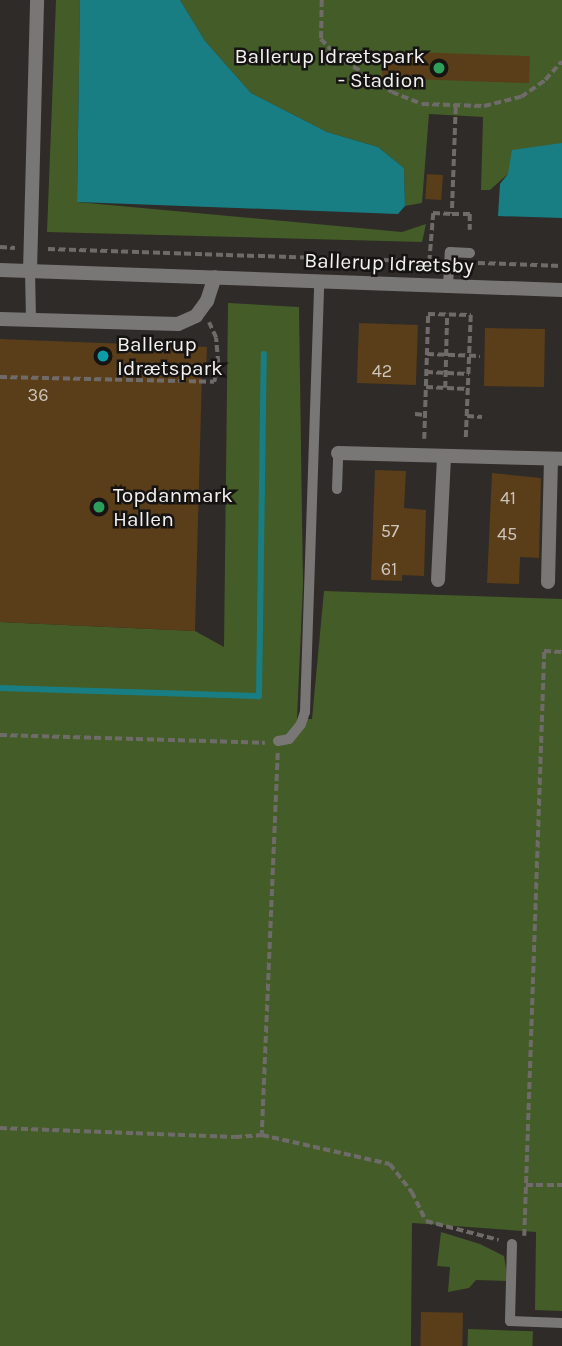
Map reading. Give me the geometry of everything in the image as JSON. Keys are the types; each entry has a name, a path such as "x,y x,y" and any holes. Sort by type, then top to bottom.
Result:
{"street":[{"path":"30,271 37,0"},
{"name":"Ballerup Idrætsby","path":"0,270 562,290"},
{"path":"0,319 178,324 196,316 215,277"},
{"path":"338,453 557,459 548,583"},
{"path":"438,580 444,456"}],"lane":[{"path":"449,286 450,252 470,253"},
{"path":"30,271 31,319"},
{"path":"278,741 289,739 301,724 305,712 319,281"},
{"path":"337,489 338,453"},
{"path":"512,1244 510,1321 562,1323"}],"path":[{"path":"323,0 321,39 336,55 392,92 422,104 484,106 521,97 545,80 562,61"},
{"path":"452,214 456,107"},
{"path":"429,262 433,213 470,214 470,230"},
{"path":"31,248 562,266"},
{"path":"0,377 214,382 218,363 216,338 202,308"},
{"path":"423,455 428,314 471,315 466,457"},
{"path":"445,387 447,314"},
{"path":"427,354 480,356"},
{"path":"426,372 468,374"},
{"path":"426,387 468,389"},
{"path":"415,414 425,415"},
{"path":"467,416 482,417"},
{"path":"0,1128 235,1137 262,1135 390,1164 412,1192 426,1221 512,1244 524,1239 544,651 562,652"},
{"path":"0,735 278,741 262,1135"},
{"path":"526,1185 562,1185"}],"green space":[{"path":"56,0 80,0 77,202 402,232 426,224 422,242 47,232"},
{"path":"180,0 562,0 562,143 508,174 490,190 481,190 483,117 429,114 422,203 405,206 404,168 378,147 327,132 251,93 205,41"},
{"path":"228,303 299,307 303,585 297,719 312,719 324,591 562,599 562,1311 535,1310 536,1232 412,1223 411,1346 0,1346 0,622 195,631 224,647"},
{"path":"441,1232 480,1244 504,1256 508,1281 476,1280 469,1288 448,1292 450,1267 437,1266"},
{"path":"468,1329 533,1331 532,1346 467,1346"}],"water":[{"path":"80,0 180,0 205,41 251,93 327,132 378,147 404,168 405,206 398,214 77,202"},
{"path":"562,143 562,218 498,216 500,184 508,174 512,150"}],"building":[{"path":"383,51 530,56 529,83 382,78"},
{"path":"427,174 443,175 441,200 425,199"},
{"path":"359,323 418,325 416,385 357,383"},
{"path":"485,328 545,329 544,387 484,386"},
{"name":"Topdanmark Hallen","path":"0,339 207,347 206,373 202,373 195,631 0,622"},
{"path":"375,470 406,471 404,508 426,510 424,576 402,575 402,581 371,580"},
{"path":"492,473 541,478 539,558 520,557 519,584 487,583"},
{"path":"421,1312 463,1313 462,1346 420,1346"}],"waterway":[{"path":"0,688 259,696 264,354"}],"place":[{"name":"Ballerup Idrætspark - Stadion","path":"439,68"},
{"name":"Ballerup Idrætspark","path":"103,356"},
{"name":"Topdanmark Hallen","path":"99,507"}]}
